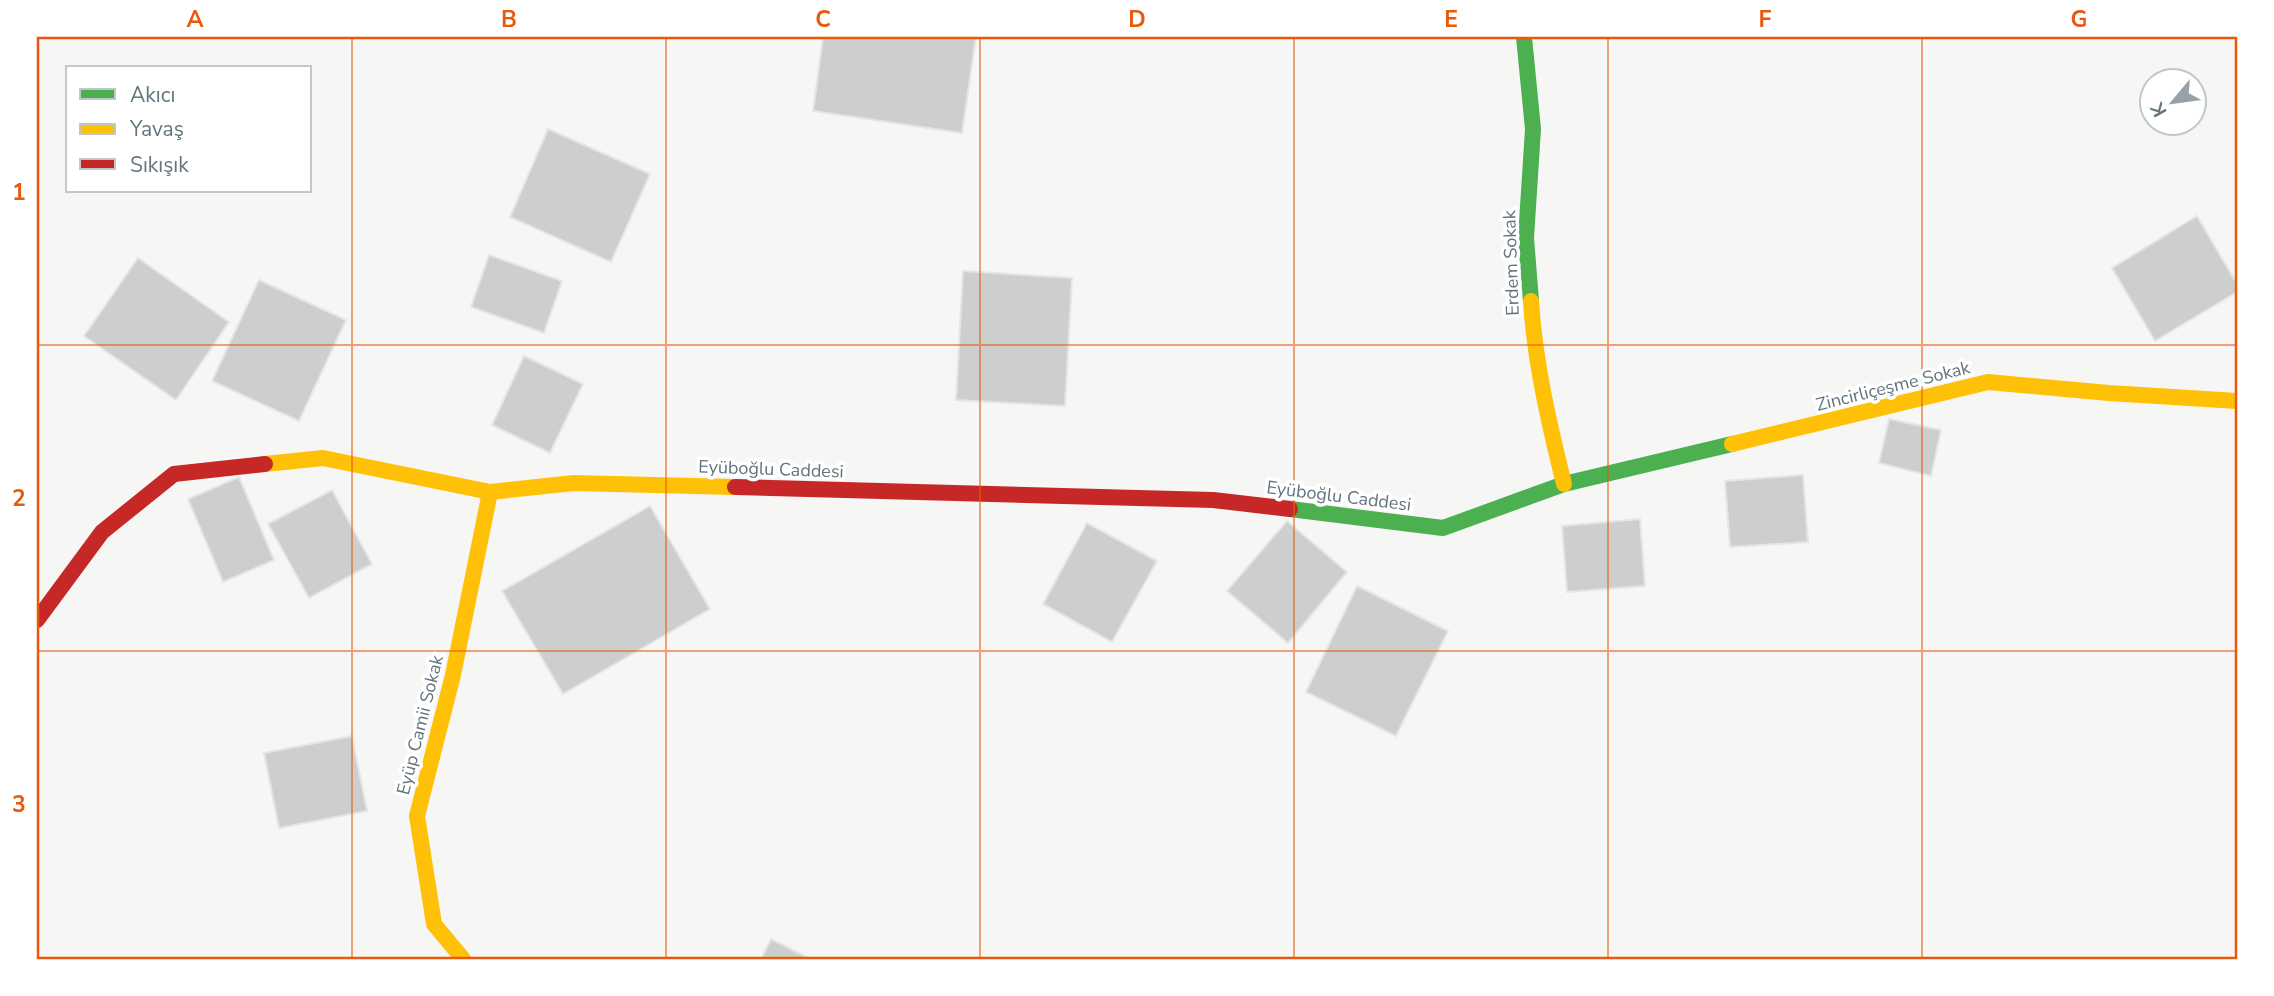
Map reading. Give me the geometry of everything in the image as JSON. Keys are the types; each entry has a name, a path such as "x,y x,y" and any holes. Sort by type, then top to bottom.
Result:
{"street":[{"name":"Erdem Sokak","path":"1524,37 1533,129 1526,238 1534,348 1545,408 1564,484"},
{"name":"Zincirliçeşme Sokak","path":"1564,484 1989,382 2237,401"},
{"name":"Eyüboğlu Caddesi","path":"37,620 102,532 174,474 323,458 490,492 574,483 1213,500 1443,528 1564,484"},
{"name":"Eyüp Camii Sokak","path":"463,959 434,924 417,816 453,675 490,492"}],"building":[{"path":"823,37 976,37 962,133 813,111"},
{"path":"548,129 650,174 611,262 510,217"},
{"path":"2197,216 2237,284 2237,292 2155,341 2112,268"},
{"path":"489,255 562,281 544,333 471,307"},
{"path":"138,258 229,322 176,400 84,336"},
{"path":"963,271 1072,278 1065,406 956,400"},
{"path":"259,280 346,320 299,421 212,381"},
{"path":"524,356 583,384 550,453 492,425"},
{"path":"1889,419 1941,430 1931,476 1879,463"},
{"path":"1803,475 1808,542 1730,547 1725,481"},
{"path":"239,477 274,560 223,582 188,499"},
{"path":"332,490 372,564 309,598 268,524"},
{"path":"650,506 710,609 563,694 502,591"},
{"path":"1640,519 1645,586 1567,592 1562,526"},
{"path":"1287,521 1347,572 1288,643 1227,591"},
{"path":"1087,523 1157,561 1112,642 1043,604"},
{"path":"1357,586 1448,631 1396,736 1306,692"},
{"path":"352,736 367,811 279,828 264,753"},
{"path":"771,939 811,959 761,959"}],"traffic: fast":[{"path":"1524,37 1533,129 1526,238 1531,301"},
{"path":"1290,509 1443,528 1564,484 1732,444"}],"traffic: slow":[{"path":"1531,301 1539,371 1564,484"},
{"path":"1732,444 1988,382 2237,401"},
{"path":"265,464 323,458 490,492 574,483 735,487"},
{"path":"463,959 434,924 417,816 453,675 490,492"}],"traffic: jam":[{"path":"37,620 102,532 174,474 265,464"},
{"path":"735,487 1213,500 1290,509"}]}
